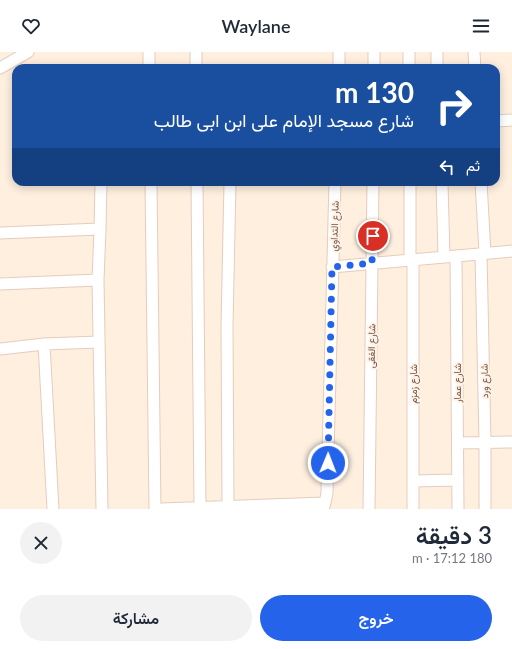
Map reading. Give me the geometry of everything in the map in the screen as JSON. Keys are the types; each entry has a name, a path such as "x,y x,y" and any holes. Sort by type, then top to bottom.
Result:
{"street":[{"path":"0,68 28,52"},
{"path":"149,52 149,64"},
{"path":"196,52 196,64"},
{"path":"339,52 339,64"},
{"path":"374,52 374,64"},
{"path":"409,52 409,64"},
{"path":"437,52 437,64"},
{"path":"474,52 475,64"},
{"path":"500,121 512,120"},
{"path":"101,186 98,280 102,509"},
{"path":"151,186 155,509"},
{"path":"197,186 200,508"},
{"path":"228,506 230,186"},
{"name":"شارع التداوي","path":"324,506 327,493 335,186"},
{"name":"شارع الفقى","path":"369,509 374,186"},
{"name":"شارع زمزم","path":"410,186 412,260 413,509"},
{"path":"442,186 444,257"},
{"name":"شارع ورد","path":"481,186 485,509"},
{"path":"0,232 100,229"},
{"path":"332,267 512,251"},
{"name":"شارع عمار","path":"456,256 458,509"},
{"path":"0,284 98,280"},
{"path":"0,349 44,344 99,342"},
{"path":"44,344 53,509"},
{"path":"458,443 512,442"},
{"path":"413,480 458,480"},
{"path":"162,509 228,506 324,506"}],"route":[{"path":"328,463 332,267 372,263 373,236"}]}
